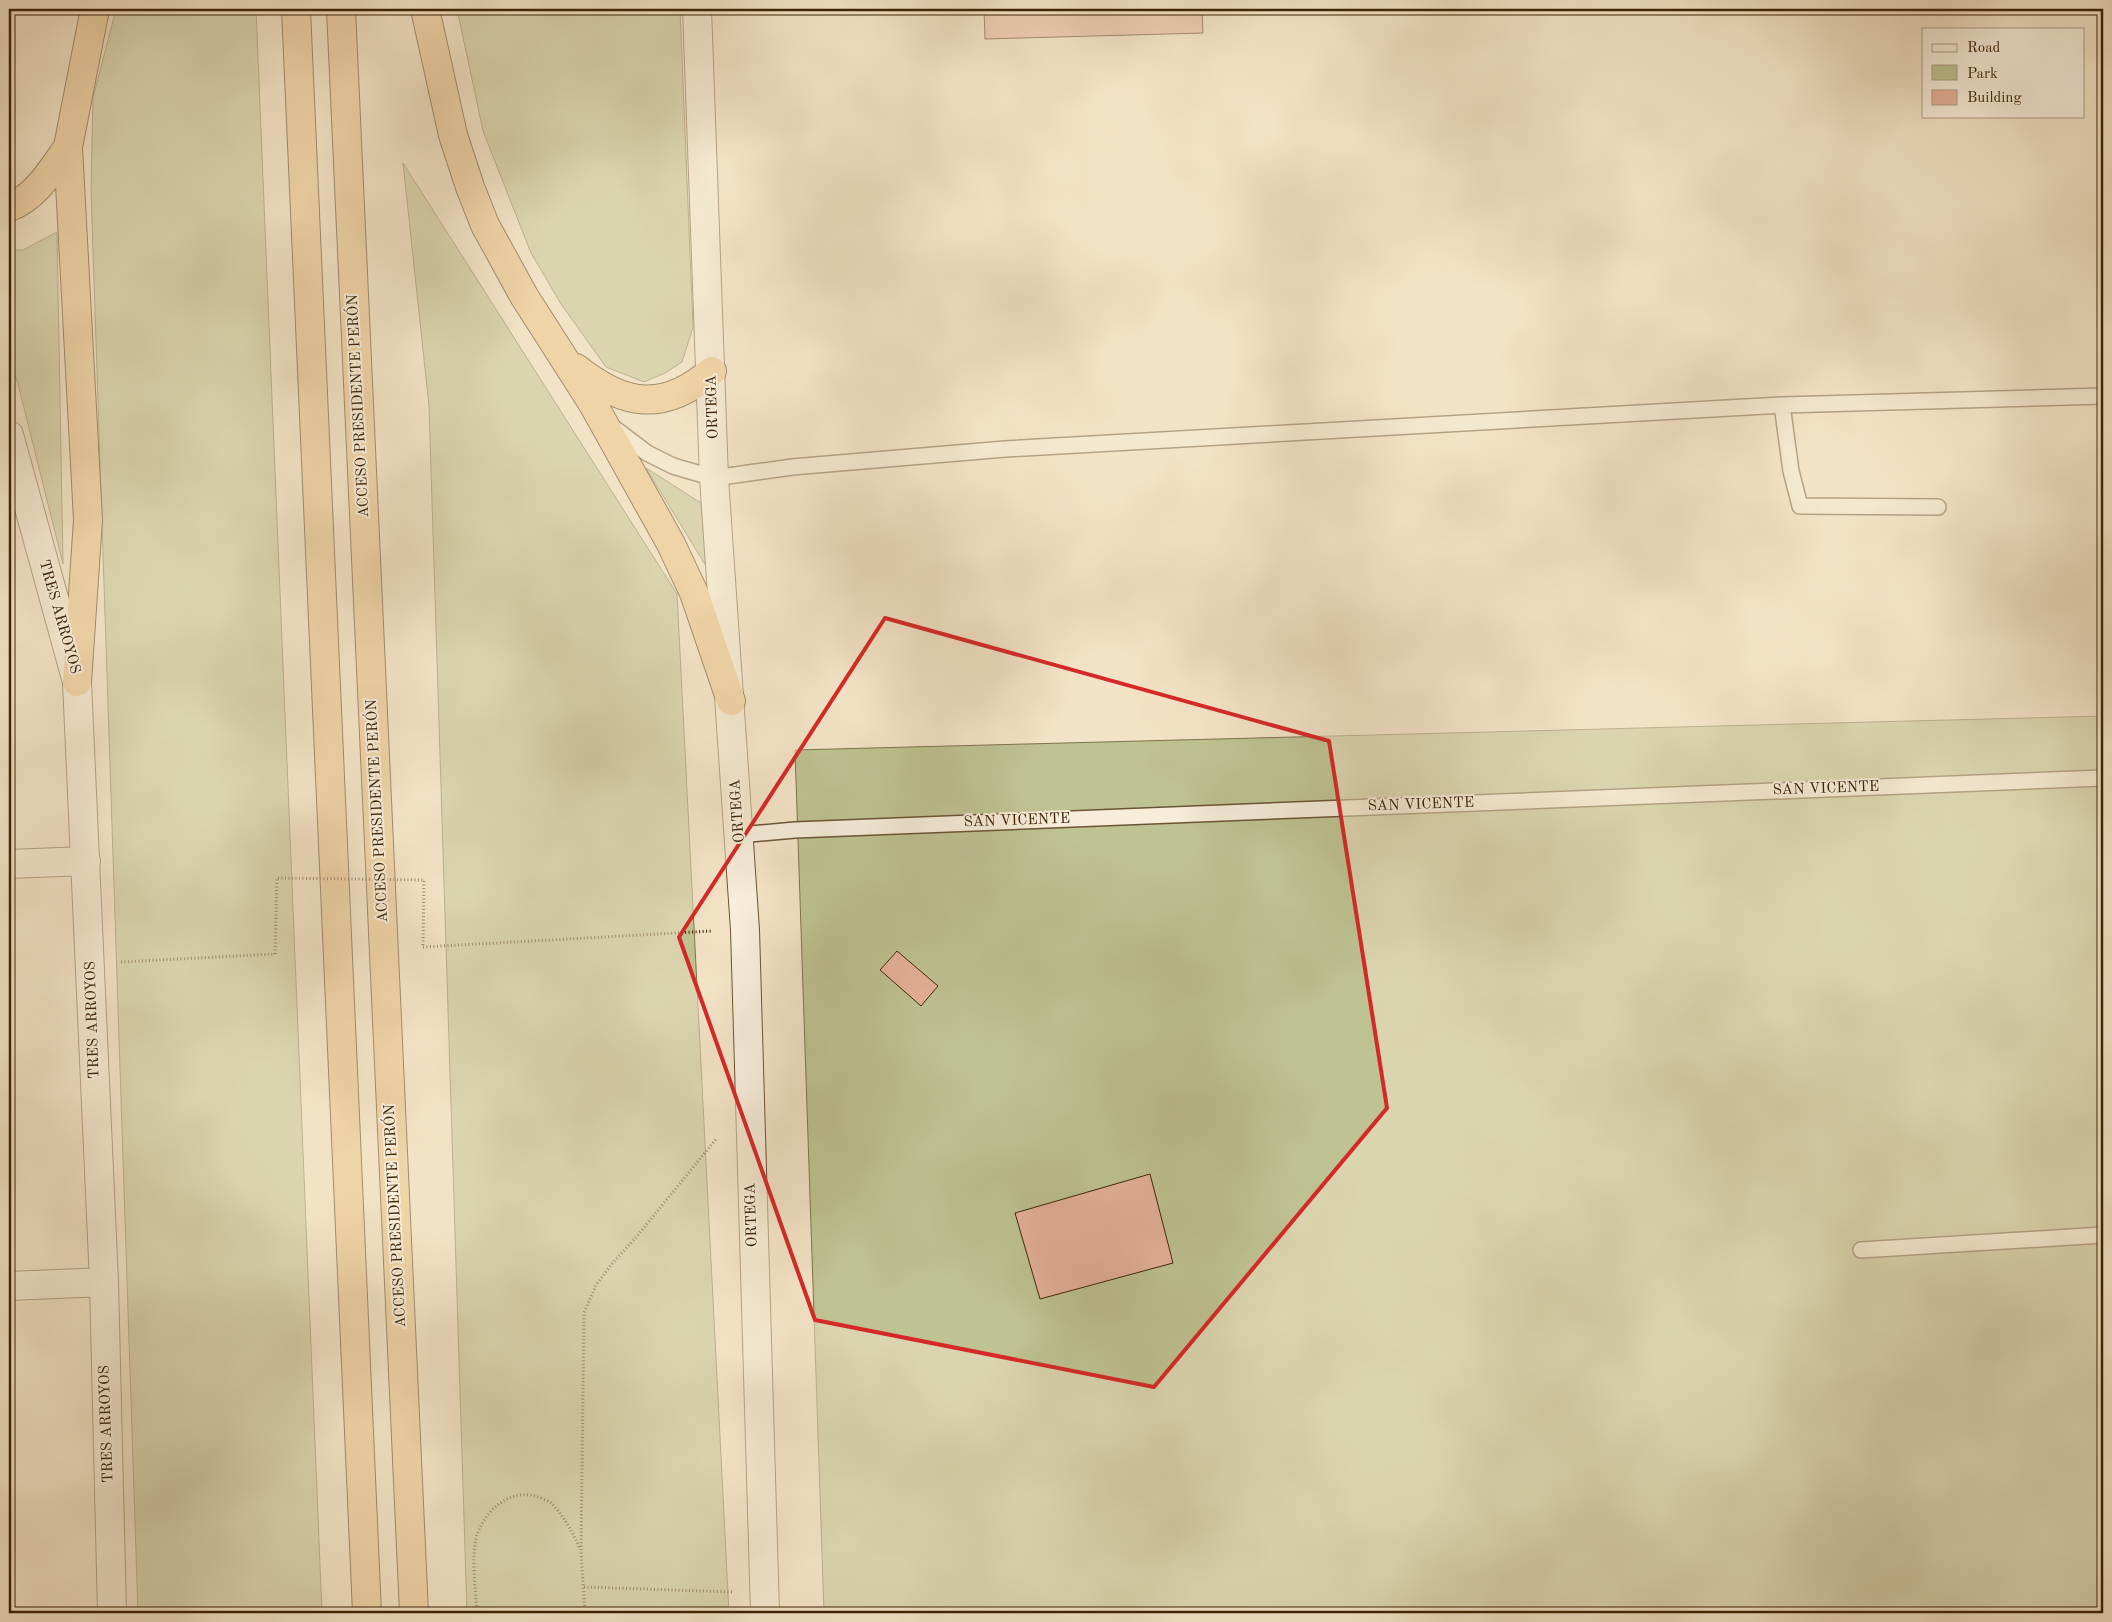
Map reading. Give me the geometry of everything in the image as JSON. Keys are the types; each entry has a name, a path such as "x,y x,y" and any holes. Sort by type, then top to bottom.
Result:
{"highway":[{"path":"77,682 88,520 68,147 95,9"},
{"path":"296,9 368,1613"},
{"name":"ACCESO PRESIDENTE PERÓN","path":"341,9 414,1613"},
{"path":"425,9 453,135 470,187 504,262 593,404 671,544 694,593 731,701"},
{"path":"9,207 15,205 42,183 68,147"},
{"path":"565,359 590,380 612,392 636,399 657,400 677,394 694,386 712,371"}],"street":[{"name":"ORTEGA","path":"697,9 712,371 714,478 731,701 745,930 748,1100 764,1603"},
{"name":"TRES ARROYOS","path":"9,436 77,682 104,1282 112,1613"},
{"path":"9,864 86,861"},
{"path":"9,1286 104,1282"}],"lane":[{"path":"593,404 612,426 647,453 673,466 714,478 792,467 1005,450 1782,405 2103,396"},
{"path":"1782,405 1791,471 1800,506 1938,507"},
{"name":"SAN VICENTE","path":"739,835 814,829 2103,778"},
{"path":"1861,1250 2103,1235"}],"path":[{"path":"90,964 275,954 277,878 424,880 423,947 745,930"},
{"path":"585,1613 581,1552 584,1313 596,1285 610,1265 638,1235 748,1100"},
{"path":"477,1613 474,1565 478,1534 489,1514 508,1498 528,1493 550,1502 570,1529 581,1552"},
{"path":"584,1587 764,1603"}],"highlighted area":[{"path":"885,618 1329,741 1387,1108 1154,1387 815,1320 679,937"}],"green space":[{"path":"116,9 256,9 322,1613 138,1613 91,190 93,98"},
{"path":"457,9 680,9 693,327 682,362 665,373 644,382 606,367 561,304 531,253 483,131"},
{"path":"403,163 677,594 729,1613 467,1613 429,406"},
{"path":"57,232 63,564 18,384 9,357 9,250 23,250"},
{"path":"646,468 701,503 706,566"},
{"path":"2103,716 2103,1613 824,1613 795,750"}],"building":[{"path":"984,9 1202,9 1203,33 985,39"},
{"path":"897,951 938,986 921,1006 880,970"},
{"path":"1150,1174 1173,1263 1040,1299 1015,1213"}]}
